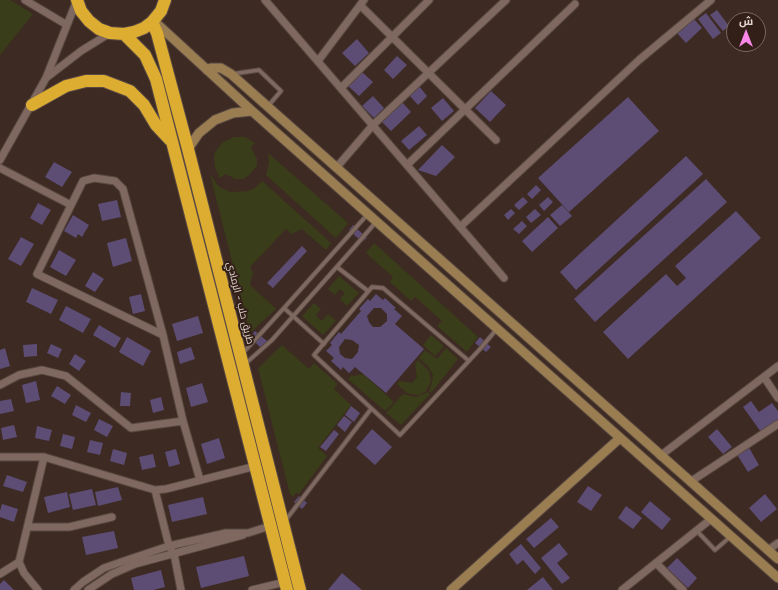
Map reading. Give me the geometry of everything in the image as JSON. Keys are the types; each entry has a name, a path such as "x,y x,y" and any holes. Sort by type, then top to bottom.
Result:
{"highway":[{"path":"77,0 81,11 89,21 99,29 110,33 124,34 144,28 153,21 161,11 165,0"},
{"name":"طريق حلب - الرمادي","path":"153,21 188,149 300,590"},
{"path":"124,34 145,55 156,79 286,586"},
{"path":"32,105 66,86 86,81 104,81 130,91 144,105 156,125 171,142"}],"main road":[{"path":"153,21 252,111 778,578"},
{"path":"207,70 211,68 221,68 231,74 778,560"},
{"path":"188,149 199,133 214,120 233,113 252,111"},
{"path":"451,590 620,438"},
{"path":"690,501 699,490"}],"street":[{"path":"25,0 67,26"},
{"path":"0,160 46,78 77,0"},
{"path":"265,0 504,278"},
{"path":"340,88 429,0"},
{"path":"336,168 373,125 506,0"},
{"path":"460,227 639,60 711,0"},
{"path":"318,61 362,3 392,37 496,140"},
{"path":"407,165 575,4"},
{"path":"46,78 81,50 110,33"},
{"path":"0,168 71,205"},
{"path":"163,335 37,274 83,182 94,178 115,181 124,189 163,335 183,420 200,480"},
{"path":"660,456 778,366"},
{"path":"0,385 19,375 42,370 66,376 131,428 183,420"},
{"path":"764,377 778,398"},
{"path":"690,482 778,424"},
{"path":"0,457 44,457 155,490 166,489 256,466"},
{"path":"38,590 24,573 19,562 44,457"},
{"path":"155,490 169,546 174,554 181,590"},
{"path":"28,527 69,527 112,517"},
{"path":"622,590 711,519"},
{"path":"88,590 112,574 135,564 231,539 270,526"},
{"path":"74,590 104,568 130,558 169,546 226,533 248,533"},
{"path":"768,550 778,543"},
{"path":"0,574 19,562"},
{"path":"656,563 683,590"},
{"path":"252,590 286,586"}],"lane":[{"path":"231,74 259,70 281,90 267,107"},
{"path":"242,360 284,308 368,213"},
{"path":"242,360 272,340 377,221"},
{"path":"338,267 368,292"},
{"path":"469,361 383,288 372,287 314,355 400,435 469,361 498,329"},
{"path":"284,308 324,344"},
{"path":"283,523 371,409"},
{"path":"696,530 715,550 730,536"}],"green space":[{"path":"0,0 10,0 33,14 0,55"},
{"path":"234,137 245,137 255,143 251,148 257,159 257,166 243,179 235,179 226,174 220,178 215,168 215,152 222,143"},
{"path":"268,153 348,223 336,238 266,175 269,163"},
{"path":"210,174 218,186 230,192 248,191 255,188 262,181 331,243 326,250 302,229 292,234 286,229 250,267 253,272 250,285 276,309 250,333"},
{"path":"374,243 478,337 467,352 437,326 442,321 415,297 411,301 390,282 393,277 366,253"},
{"path":"339,276 359,293 347,306 340,299 345,293 340,289 335,295 328,289"},
{"path":"314,303 321,309 316,315 321,321 328,314 336,321 323,335 302,316"},
{"path":"431,335 444,346 435,356 423,345"},
{"path":"282,345 309,369 314,363 338,384 334,389 351,405 318,448 327,456 299,494 296,493 293,497 290,494 258,368"},
{"path":"446,348 458,359 431,393 429,391 433,375 428,366 419,358 425,350 437,359"},
{"path":"418,360 429,371 431,381 426,391 419,395 409,394 397,384 400,381 412,383 417,377 415,364"},
{"path":"363,374 394,402 385,411 348,379 352,375"},
{"path":"428,392 430,394 401,425 386,413 403,394 416,397"}],"building":[{"path":"717,10 726,22 726,28 723,31 710,15"},
{"path":"706,13 721,33 713,39 698,19"},
{"path":"693,18 702,28 686,43 677,33"},
{"path":"357,39 369,53 355,66 342,53"},
{"path":"397,56 407,65 393,79 384,70"},
{"path":"361,71 373,82 359,96 347,85"},
{"path":"419,86 427,96 418,105 409,95"},
{"path":"491,91 506,105 490,122 475,108"},
{"path":"373,96 384,108 374,118 362,106"},
{"path":"628,97 659,131 569,212 538,178"},
{"path":"443,98 454,111 442,121 431,108"},
{"path":"402,102 411,112 391,131 381,121"},
{"path":"419,126 427,135 409,150 401,141"},
{"path":"442,145 455,157 436,176 418,170"},
{"path":"686,156 703,174 576,290 560,272"},
{"path":"54,162 72,172 62,187 45,177"},
{"path":"706,179 727,202 595,322 574,299"},
{"path":"536,185 541,190 532,199 527,194"},
{"path":"523,197 528,202 519,210 514,205"},
{"path":"548,197 553,202 544,211 539,205"},
{"path":"117,200 121,217 102,221 98,204"},
{"path":"38,203 51,210 42,225 30,218"},
{"path":"562,205 572,216 560,226 550,215"},
{"path":"511,209 515,213 508,220 504,215"},
{"path":"535,209 541,215 531,223 526,217"},
{"path":"736,211 761,238 628,359 603,332 666,274 677,286 686,278 675,266"},
{"path":"73,215 89,225 82,237 78,234 76,238 64,231"},
{"path":"548,217 558,228 532,252 522,241"},
{"path":"522,221 527,226 519,234 513,229"},
{"path":"353,225 367,238 362,242 349,230"},
{"path":"21,237 34,244 21,266 8,259"},
{"path":"126,238 132,261 113,267 107,243"},
{"path":"302,246 307,251 273,288 267,283"},
{"path":"59,250 76,260 66,276 50,267"},
{"path":"93,272 104,279 95,292 85,286"},
{"path":"32,288 58,300 51,314 26,302"},
{"path":"141,294 145,311 133,314 129,297"},
{"path":"376,294 383,300 385,298 402,316 395,324 424,349 386,393 355,367 349,373 343,367 341,370 331,361 334,358 326,351 332,345 330,343 339,332 341,334 361,311 359,309 368,299 370,301","holes":["374,308 381,308 387,314 387,321 380,327 373,327 367,316","345,339 352,340 359,345 358,352 352,359 345,358 340,354 339,347"]},
{"path":"66,306 91,319 83,333 59,320"},
{"path":"198,316 203,333 177,341 172,324"},
{"path":"99,325 121,338 115,348 93,335"},
{"path":"255,331 267,341 261,348 250,337"},
{"path":"127,337 151,351 143,366 119,352"},
{"path":"480,337 491,347 486,352 475,343"},
{"path":"37,344 37,356 24,357 23,345"},
{"path":"51,344 62,349 58,358 47,353"},
{"path":"191,347 195,359 180,364 177,352"},
{"path":"5,348 10,366 0,369 0,350"},
{"path":"75,354 86,361 79,371 69,364"},
{"path":"36,381 40,400 26,403 22,385"},
{"path":"202,383 208,402 191,407 186,388"},
{"path":"57,386 71,395 65,404 51,396"},
{"path":"121,392 131,393 130,406 120,406"},
{"path":"161,397 164,410 153,413 150,400"},
{"path":"11,399 14,411 0,414 0,401"},
{"path":"751,401 759,412 772,403 778,411 778,419 761,432 743,407"},
{"path":"76,405 91,413 86,422 72,415"},
{"path":"351,406 360,413 354,422 345,415"},
{"path":"344,416 352,422 345,432 337,425"},
{"path":"99,419 113,426 107,437 94,430"},
{"path":"14,425 17,437 3,440 1,428"},
{"path":"37,426 52,430 49,441 35,438"},
{"path":"372,429 392,447 375,465 356,448"},
{"path":"717,429 732,447 723,454 708,437"},
{"path":"334,430 339,434 326,451 320,447"},
{"path":"63,434 75,437 72,449 60,446"},
{"path":"219,438 225,458 207,464 201,444"},
{"path":"90,440 103,443 100,455 87,452"},
{"path":"748,446 759,465 748,472 736,453"},
{"path":"113,449 127,453 124,465 110,461"},
{"path":"176,449 180,464 169,467 165,452"},
{"path":"153,454 156,467 142,470 139,457"},
{"path":"7,475 27,482 23,492 3,486"},
{"path":"588,486 602,495 591,511 577,502"},
{"path":"118,487 122,500 98,506 95,492"},
{"path":"92,489 96,505 73,510 69,494"},
{"path":"67,492 70,507 48,513 44,497"},
{"path":"765,494 777,509 761,522 749,508"},
{"path":"299,496 307,503 302,509 294,502"},
{"path":"203,497 207,514 172,522 168,505"},
{"path":"650,501 671,519 662,530 641,512"},
{"path":"2,504 18,509 14,522 0,517"},
{"path":"626,506 642,518 633,529 618,518"},
{"path":"551,518 559,527 534,548 526,539"},
{"path":"114,531 118,548 86,555 82,537"},
{"path":"559,543 568,554 557,563 570,578 562,584 541,558"},
{"path":"521,544 541,568 535,574 523,560 517,565 509,554"},
{"path":"244,556 249,576 201,588 196,567"},
{"path":"677,558 697,578 688,588 667,568"},
{"path":"161,570 165,587 153,590 134,590 131,578"},
{"path":"342,573 362,590 328,590"},
{"path":"543,577 553,590 527,590"},
{"path":"4,580 14,590 0,590 0,584"}]}
